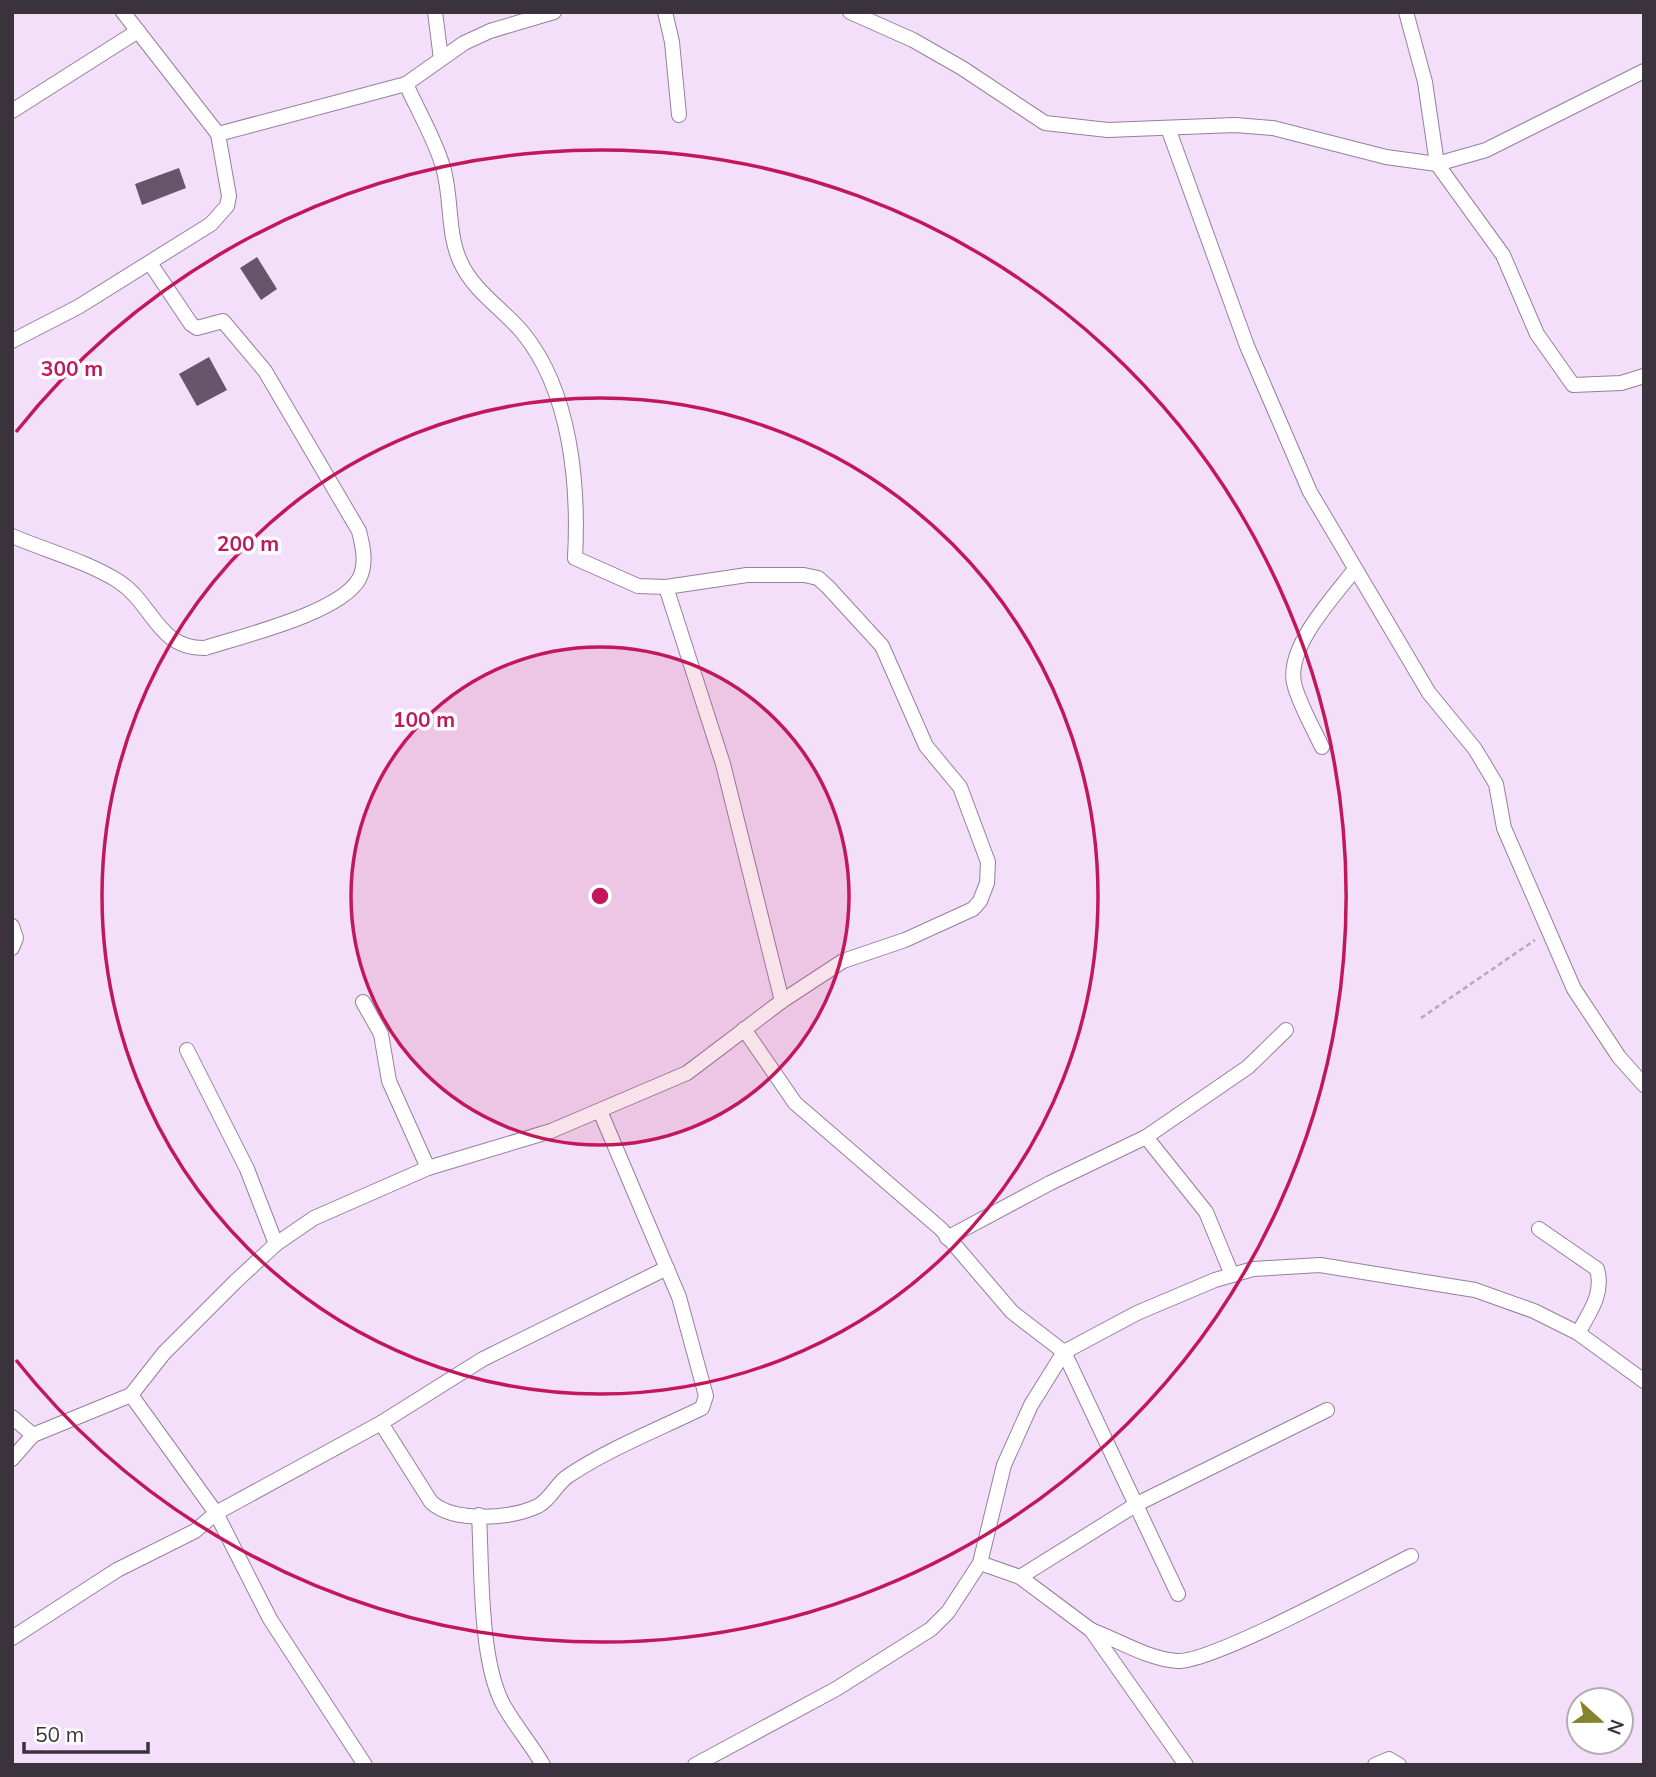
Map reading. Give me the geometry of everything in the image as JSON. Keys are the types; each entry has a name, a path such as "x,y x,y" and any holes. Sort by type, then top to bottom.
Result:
{"street":[{"path":"12,341 78,307 150,263 211,224 227,206 229,196 218,134 123,12"},
{"path":"435,12 441,60"},
{"path":"218,134 406,84 490,31 554,12"},
{"path":"665,12 672,42 679,116"},
{"path":"850,12 913,40 962,68 1045,123 1108,130 1235,125 1273,128 1386,157 1437,164 1486,150 1644,71"},
{"path":"1406,12 1425,82 1437,164 1503,255 1536,334 1573,385 1621,383 1644,376"},
{"path":"12,111 138,31"},
{"path":"12,1459 33,1435 131,1395 164,1353 276,1244 314,1218 428,1168 551,1131 687,1073 782,1001 843,961 905,940 972,909 980,901 988,883 988,862 960,787 926,746 882,646 823,583 804,575 747,575 666,587 638,586 575,558 570,453 553,389 539,356 523,334 472,282 460,261 442,164 406,84"},
{"path":"1168,128 1247,346 1310,492 1429,693 1475,749 1496,784 1504,828 1574,989 1619,1057 1644,1086"},
{"path":"12,536 119,581 168,636 190,648 205,648 297,619 347,593 359,579 365,556 359,531 265,371 223,321 197,328 191,324 150,263"},
{"path":"1322,747 1294,686 1293,667 1300,647 1314,623 1355,569"},
{"path":"666,587 723,764 782,1001"},
{"path":"12,926 16,938 12,948"},
{"path":"363,1002 380,1034 389,1081 428,1168"},
{"path":"744,1029 795,1103 911,1203 947,1238 1012,1312 1064,1352 1178,1594"},
{"path":"947,1238 1050,1183 1146,1137 1248,1067 1286,1030"},
{"path":"187,1050 247,1169 276,1244"},
{"path":"380,1423 430,1502 449,1514 510,1514 539,1505 568,1475 702,1408 706,1396 680,1297 600,1111"},
{"path":"1146,1137 1206,1212 1232,1275"},
{"path":"1539,1229 1597,1269 1600,1279 1598,1295 1578,1333"},
{"path":"695,1765 835,1689 931,1629 948,1612 980,1563 1004,1465 1031,1405 1064,1352 1137,1313 1253,1269 1320,1265 1376,1272 1475,1290 1534,1311 1578,1333 1644,1381"},
{"path":"12,1638 117,1570 195,1531 216,1513 380,1423 483,1359 667,1268"},
{"path":"131,1395 216,1513 270,1619 365,1765"},
{"path":"1020,1577 1137,1504 1327,1410"},
{"path":"12,1417 33,1435"},
{"path":"480,1515 484,1612 495,1678 503,1705 543,1765"},
{"path":"980,1563 1020,1577 1091,1630 1161,1658 1180,1661 1256,1632 1412,1556"},
{"path":"1091,1630 1186,1765"},
{"path":"1375,1765 1390,1759 1399,1765"}],"path":[{"path":"1421,1018 1547,932"}],"building":[{"path":"179,168 186,188 142,205 135,184"},
{"path":"257,257 277,289 261,300 240,268"},
{"path":"209,357 227,390 197,406 179,374"}]}
